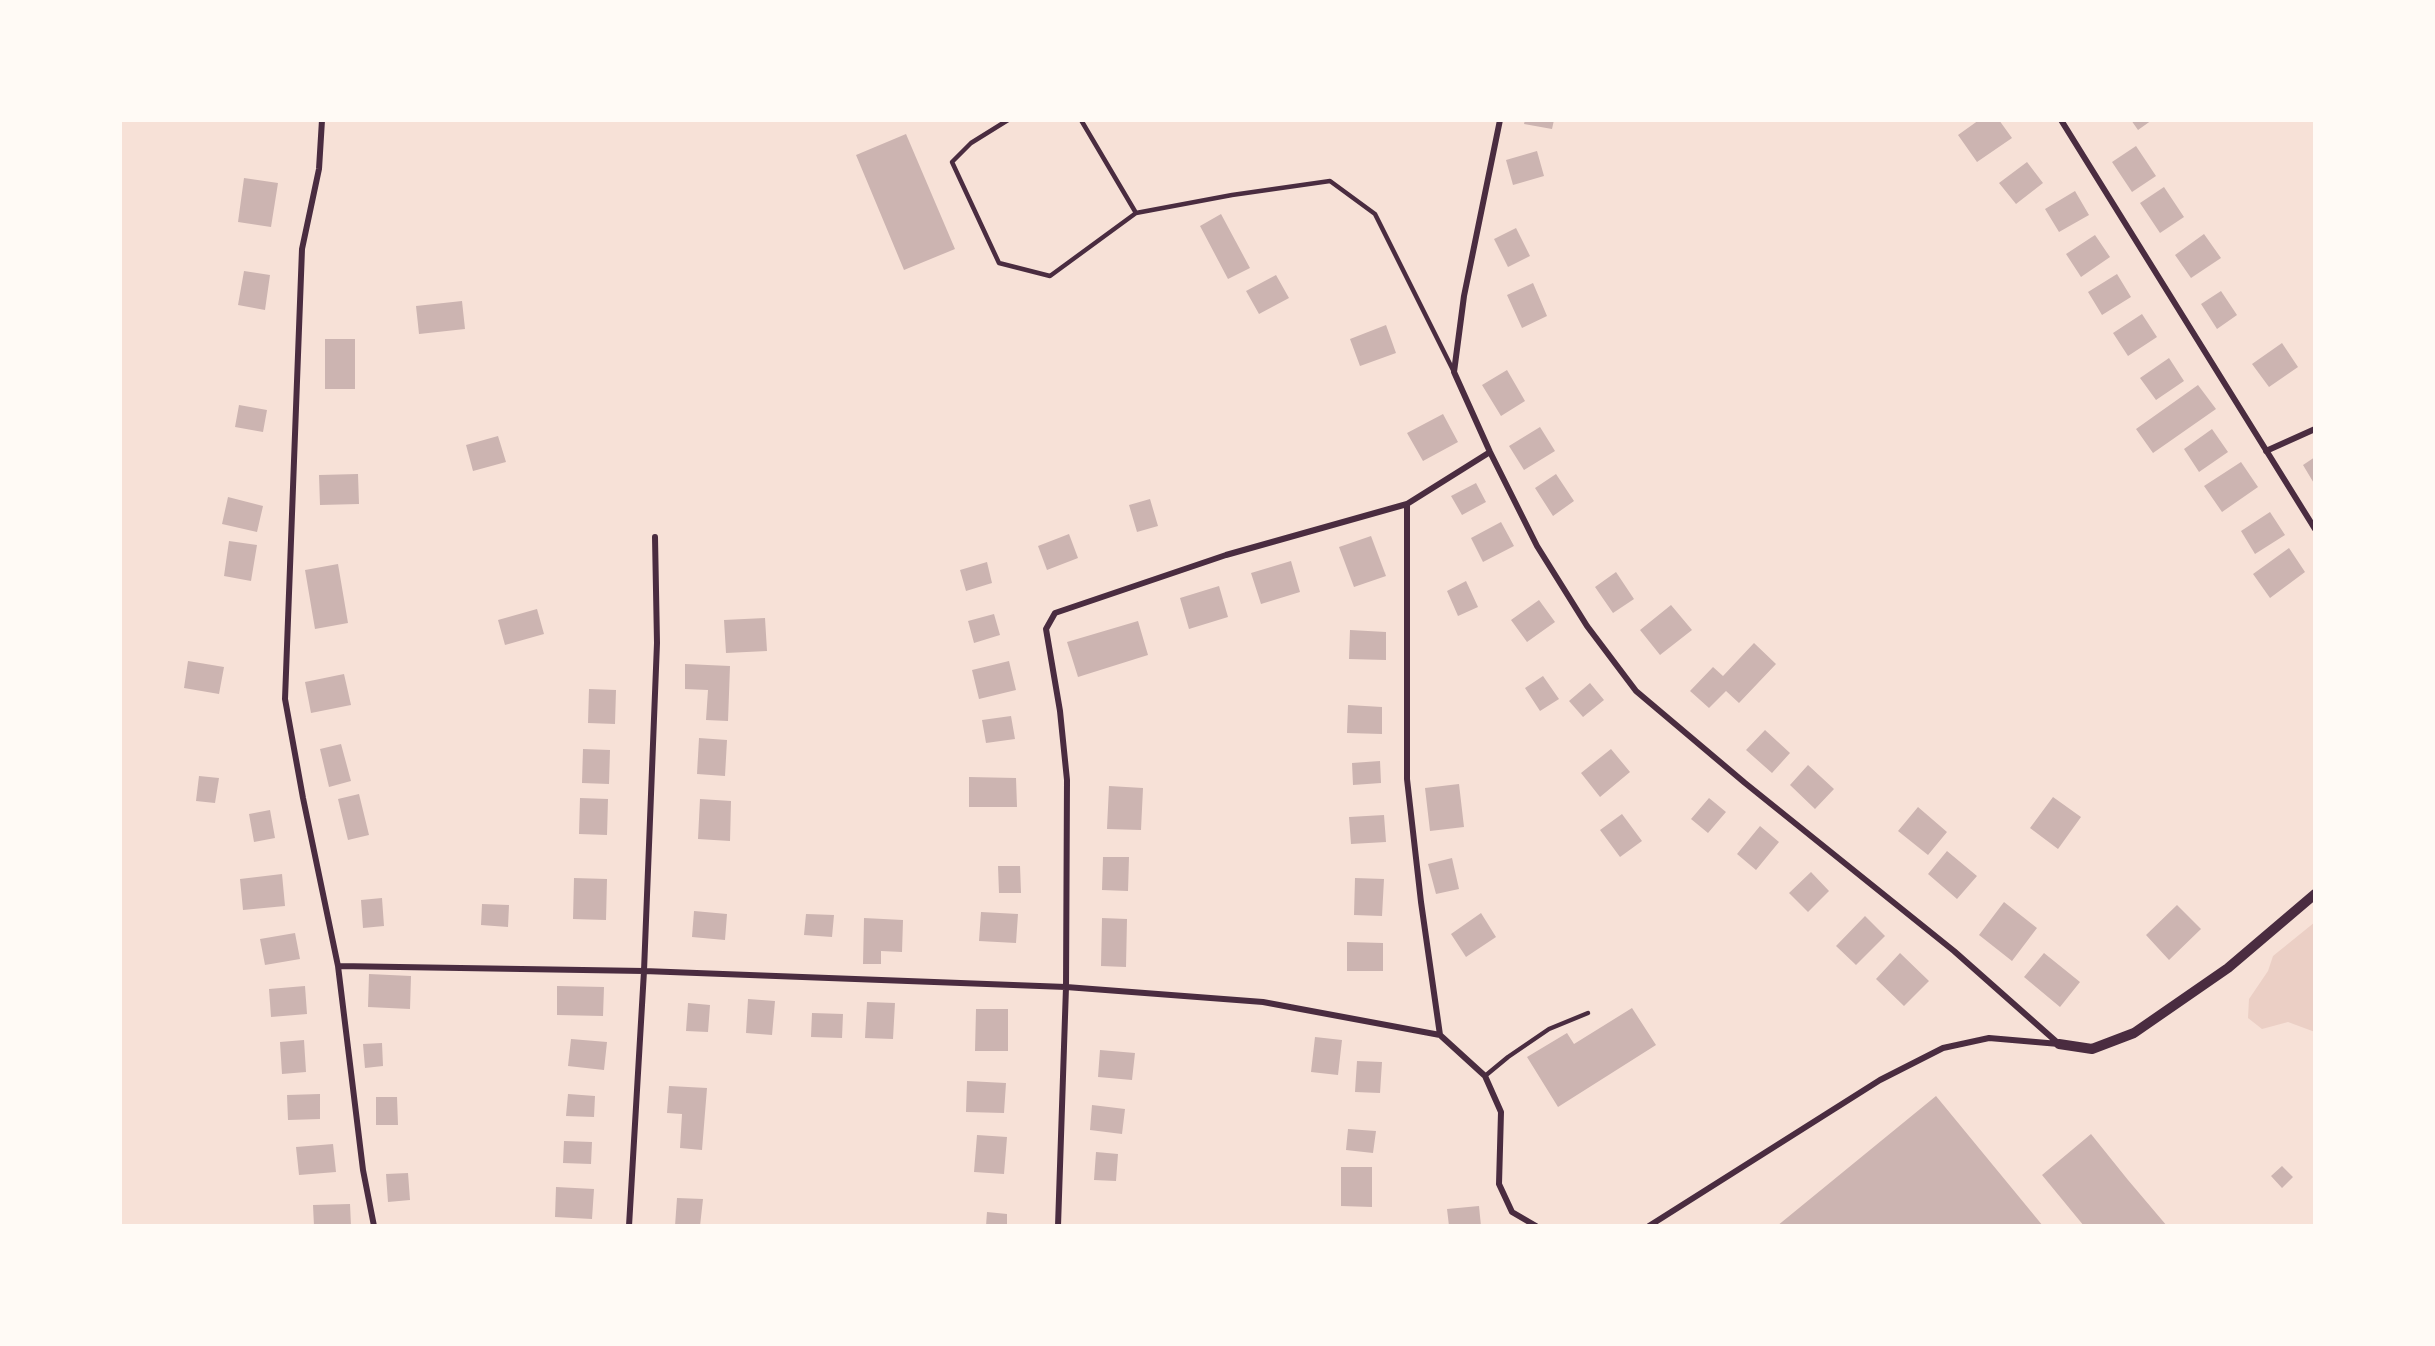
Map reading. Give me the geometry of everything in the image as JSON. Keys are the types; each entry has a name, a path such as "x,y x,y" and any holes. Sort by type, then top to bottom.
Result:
{"street":[{"path":"322,120 319,169 302,249 285,699 338,966 363,1170 374,1226"},
{"path":"1500,120 1464,296 1454,372 1490,452 1537,546 1587,626 1636,691 1745,783 1954,951 2059,1044"},
{"path":"2061,120 2315,529"},
{"path":"2266,451 2315,429"},
{"path":"1058,1226 1066,987 1066,780 1060,711 1046,629 1055,613 1226,555 1407,504 1490,452"},
{"path":"1407,504 1407,779 1421,902 1440,1035"},
{"path":"629,1226 644,971 657,643 655,537"},
{"path":"1649,1226 1880,1080 1943,1048 1989,1038 2092,1049 2134,1033 2228,968 2315,894"},
{"path":"338,966 644,971 1066,987 1263,1002 1440,1035 1485,1076 1501,1112 1499,1184 1512,1212 1536,1226"}],"lane":[{"path":"1008,120 970,143 952,162 999,263 1050,276 1136,213 1232,195 1330,181 1375,214 1454,372"},
{"path":"1081,120 1136,213"},
{"path":"1485,1076 1508,1056 1549,1029 1588,1013"}],"shaded area":[{"path":"2315,922 2315,1032 2288,1022 2262,1029 2248,1018 2249,999 2268,971 2273,956"}],"building":[{"path":"1525,120 1554,120 1552,129 1524,124"},
{"path":"1979,120 1999,120 2012,138 1977,162 1958,135"},
{"path":"2131,120 2152,120 2138,130"},
{"path":"906,134 955,249 904,270 856,155"},
{"path":"2136,146 2156,176 2132,192 2112,162"},
{"path":"1537,151 1544,176 1513,185 1506,160"},
{"path":"2027,162 2043,183 2016,204 1999,183"},
{"path":"244,178 278,183 271,227 238,222"},
{"path":"2164,187 2184,217 2160,233 2140,203"},
{"path":"2075,191 2089,215 2059,232 2045,209"},
{"path":"1221,214 1250,268 1228,279 1200,226"},
{"path":"1516,228 1530,256 1508,267 1494,239"},
{"path":"2204,234 2221,258 2191,278 2175,255"},
{"path":"2095,235 2110,257 2081,277 2066,254"},
{"path":"244,271 270,275 265,310 238,305"},
{"path":"2117,274 2131,297 2102,315 2088,292"},
{"path":"1276,275 1289,298 1259,314 1246,291"},
{"path":"1533,283 1547,316 1522,328 1507,295"},
{"path":"2221,291 2237,315 2217,329 2201,304"},
{"path":"462,301 465,329 419,334 416,306"},
{"path":"2142,314 2157,337 2128,356 2113,333"},
{"path":"1386,325 1396,353 1360,366 1350,339"},
{"path":"325,339 355,339 355,389 325,389"},
{"path":"2282,343 2298,367 2269,387 2252,364"},
{"path":"2169,358 2184,381 2156,400 2140,378"},
{"path":"1507,370 1525,401 1501,416 1482,385"},
{"path":"2198,385 2216,409 2153,453 2136,429"},
{"path":"239,405 267,410 263,432 235,427"},
{"path":"1443,414 1458,442 1423,461 1407,433"},
{"path":"1540,427 1555,451 1524,470 1509,446"},
{"path":"2212,429 2228,452 2199,472 2184,449"},
{"path":"498,436 506,462 473,471 466,445"},
{"path":"2315,457 2315,485 2303,465"},
{"path":"2241,462 2258,487 2222,512 2204,486"},
{"path":"358,474 359,504 320,505 319,475"},
{"path":"1556,474 1574,501 1553,516 1535,488"},
{"path":"1476,483 1486,502 1462,515 1451,496"},
{"path":"228,497 263,506 257,532 222,524"},
{"path":"1150,499 1158,526 1137,532 1129,505"},
{"path":"2270,512 2285,535 2255,554 2241,531"},
{"path":"1501,522 1514,546 1483,562 1471,538"},
{"path":"1069,534 1078,558 1047,570 1038,546"},
{"path":"1371,536 1386,576 1354,587 1339,547"},
{"path":"229,541 257,545 251,581 224,576"},
{"path":"2289,548 2305,572 2270,598 2253,574"},
{"path":"1291,561 1300,592 1261,604 1251,573"},
{"path":"987,562 992,583 966,591 960,570"},
{"path":"338,564 348,623 315,629 305,570"},
{"path":"1616,572 1634,599 1613,613 1595,587"},
{"path":"1466,581 1478,607 1458,616 1447,591"},
{"path":"1219,586 1228,617 1189,629 1180,598"},
{"path":"1539,600 1555,622 1527,642 1511,620"},
{"path":"1671,605 1692,630 1660,655 1640,630"},
{"path":"537,609 544,634 505,645 498,620"},
{"path":"994,614 1000,635 974,643 968,621"},
{"path":"765,618 767,651 726,653 724,620"},
{"path":"1138,621 1148,655 1078,677 1067,642"},
{"path":"1350,630 1386,632 1386,660 1349,659"},
{"path":"1754,643 1776,664 1739,703 1726,691 1709,708 1690,691 1713,667 1723,676"},
{"path":"188,661 224,667 219,694 184,688"},
{"path":"1009,661 1016,690 979,699 972,670"},
{"path":"685,664 730,666 728,721 706,720 708,690 685,689"},
{"path":"344,674 351,705 311,713 305,682"},
{"path":"1543,676 1559,699 1540,711 1525,688"},
{"path":"1590,683 1604,700 1583,717 1569,701"},
{"path":"589,689 616,690 615,724 588,723"},
{"path":"1348,705 1382,707 1382,734 1347,733"},
{"path":"1011,716 1015,739 986,743 982,720"},
{"path":"1765,730 1790,753 1772,773 1746,750"},
{"path":"699,738 727,740 725,776 697,774"},
{"path":"341,744 351,781 329,787 320,749"},
{"path":"583,749 610,750 609,784 582,783"},
{"path":"1611,749 1630,772 1600,797 1581,773"},
{"path":"1380,761 1381,783 1353,785 1352,763"},
{"path":"1808,765 1834,789 1815,809 1790,785"},
{"path":"199,776 219,778 215,803 196,801"},
{"path":"969,777 1016,778 1017,807 969,807"},
{"path":"1459,784 1464,827 1430,831 1425,788"},
{"path":"1109,786 1143,788 1141,830 1107,829"},
{"path":"359,794 369,835 348,840 338,799"},
{"path":"2053,797 2081,817 2058,849 2030,828"},
{"path":"580,798 608,799 607,835 579,834"},
{"path":"1709,798 1726,812 1708,833 1691,819"},
{"path":"700,799 731,801 730,841 698,839"},
{"path":"1918,807 1947,832 1928,855 1898,831"},
{"path":"270,810 275,838 254,842 249,814"},
{"path":"1622,814 1642,841 1620,857 1600,830"},
{"path":"1384,815 1386,842 1351,844 1349,817"},
{"path":"1760,826 1779,842 1756,870 1737,854"},
{"path":"1947,851 1977,876 1957,899 1928,874"},
{"path":"1103,857 1129,857 1128,891 1102,890"},
{"path":"1452,858 1459,889 1436,894 1428,864"},
{"path":"998,866 1020,866 1021,893 999,893"},
{"path":"1811,872 1829,891 1808,912 1789,893"},
{"path":"282,874 285,906 243,910 240,879"},
{"path":"574,878 607,879 606,920 573,919"},
{"path":"1355,878 1384,879 1382,916 1354,915"},
{"path":"382,898 384,926 363,928 361,900"},
{"path":"2004,902 2037,928 2012,961 1979,935"},
{"path":"482,904 509,905 508,927 481,925"},
{"path":"2177,905 2201,929 2169,960 2146,935"},
{"path":"694,911 727,914 725,940 692,937"},
{"path":"981,912 1018,914 1016,943 979,941"},
{"path":"1481,913 1496,937 1466,957 1451,934"},
{"path":"806,914 834,915 832,937 804,935"},
{"path":"1865,916 1885,936 1856,965 1836,946"},
{"path":"864,918 903,920 902,952 881,951 881,964 863,964"},
{"path":"1102,918 1127,919 1126,967 1101,966"},
{"path":"295,933 300,959 265,965 260,939"},
{"path":"1347,942 1383,943 1383,971 1347,971"},
{"path":"1900,953 1929,981 1904,1006 1876,979"},
{"path":"2044,953 2080,982 2060,1007 2024,977"},
{"path":"369,974 411,976 410,1009 368,1007"},
{"path":"305,986 307,1014 271,1017 269,989"},
{"path":"557,986 604,987 603,1016 557,1015"},
{"path":"748,999 775,1001 772,1035 746,1033"},
{"path":"867,1002 895,1003 893,1039 865,1038"},
{"path":"688,1003 710,1005 708,1032 686,1031"},
{"path":"1632,1008 1656,1045 1558,1107 1527,1057 1567,1033 1574,1044"},
{"path":"976,1009 1008,1009 1008,1051 975,1051"},
{"path":"812,1013 843,1014 842,1038 811,1037"},
{"path":"1315,1037 1342,1040 1338,1075 1311,1072"},
{"path":"571,1039 607,1042 604,1070 568,1066"},
{"path":"304,1040 306,1072 282,1074 280,1042"},
{"path":"382,1043 383,1066 365,1068 363,1044"},
{"path":"1100,1050 1135,1053 1132,1080 1098,1077"},
{"path":"1357,1061 1382,1062 1380,1093 1355,1092"},
{"path":"967,1081 1006,1083 1004,1113 966,1112"},
{"path":"669,1086 707,1088 702,1150 680,1148 682,1114 667,1113"},
{"path":"320,1094 320,1119 288,1120 287,1095"},
{"path":"568,1094 595,1096 594,1117 566,1116"},
{"path":"1936,1096 2043,1226 1777,1226"},
{"path":"376,1097 397,1097 398,1125 376,1125"},
{"path":"1092,1105 1125,1109 1122,1134 1090,1130"},
{"path":"1348,1129 1376,1131 1373,1153 1346,1150"},
{"path":"2091,1134 2167,1226 2084,1226 2042,1175"},
{"path":"977,1135 1007,1137 1004,1174 974,1172"},
{"path":"564,1141 592,1142 591,1164 563,1163"},
{"path":"333,1144 336,1172 299,1175 296,1147"},
{"path":"1096,1152 1118,1154 1116,1181 1094,1180"},
{"path":"2282,1166 2293,1177 2282,1188 2271,1176"},
{"path":"1341,1167 1372,1167 1372,1207 1341,1206"},
{"path":"408,1173 410,1200 388,1202 386,1174"},
{"path":"556,1187 594,1189 592,1219 555,1217"},
{"path":"677,1198 703,1199 700,1226 675,1226"},
{"path":"350,1204 351,1226 314,1226 313,1205"},
{"path":"1479,1206 1481,1226 1449,1226 1447,1209"},
{"path":"987,1212 1007,1214 1007,1226 986,1226"}]}
